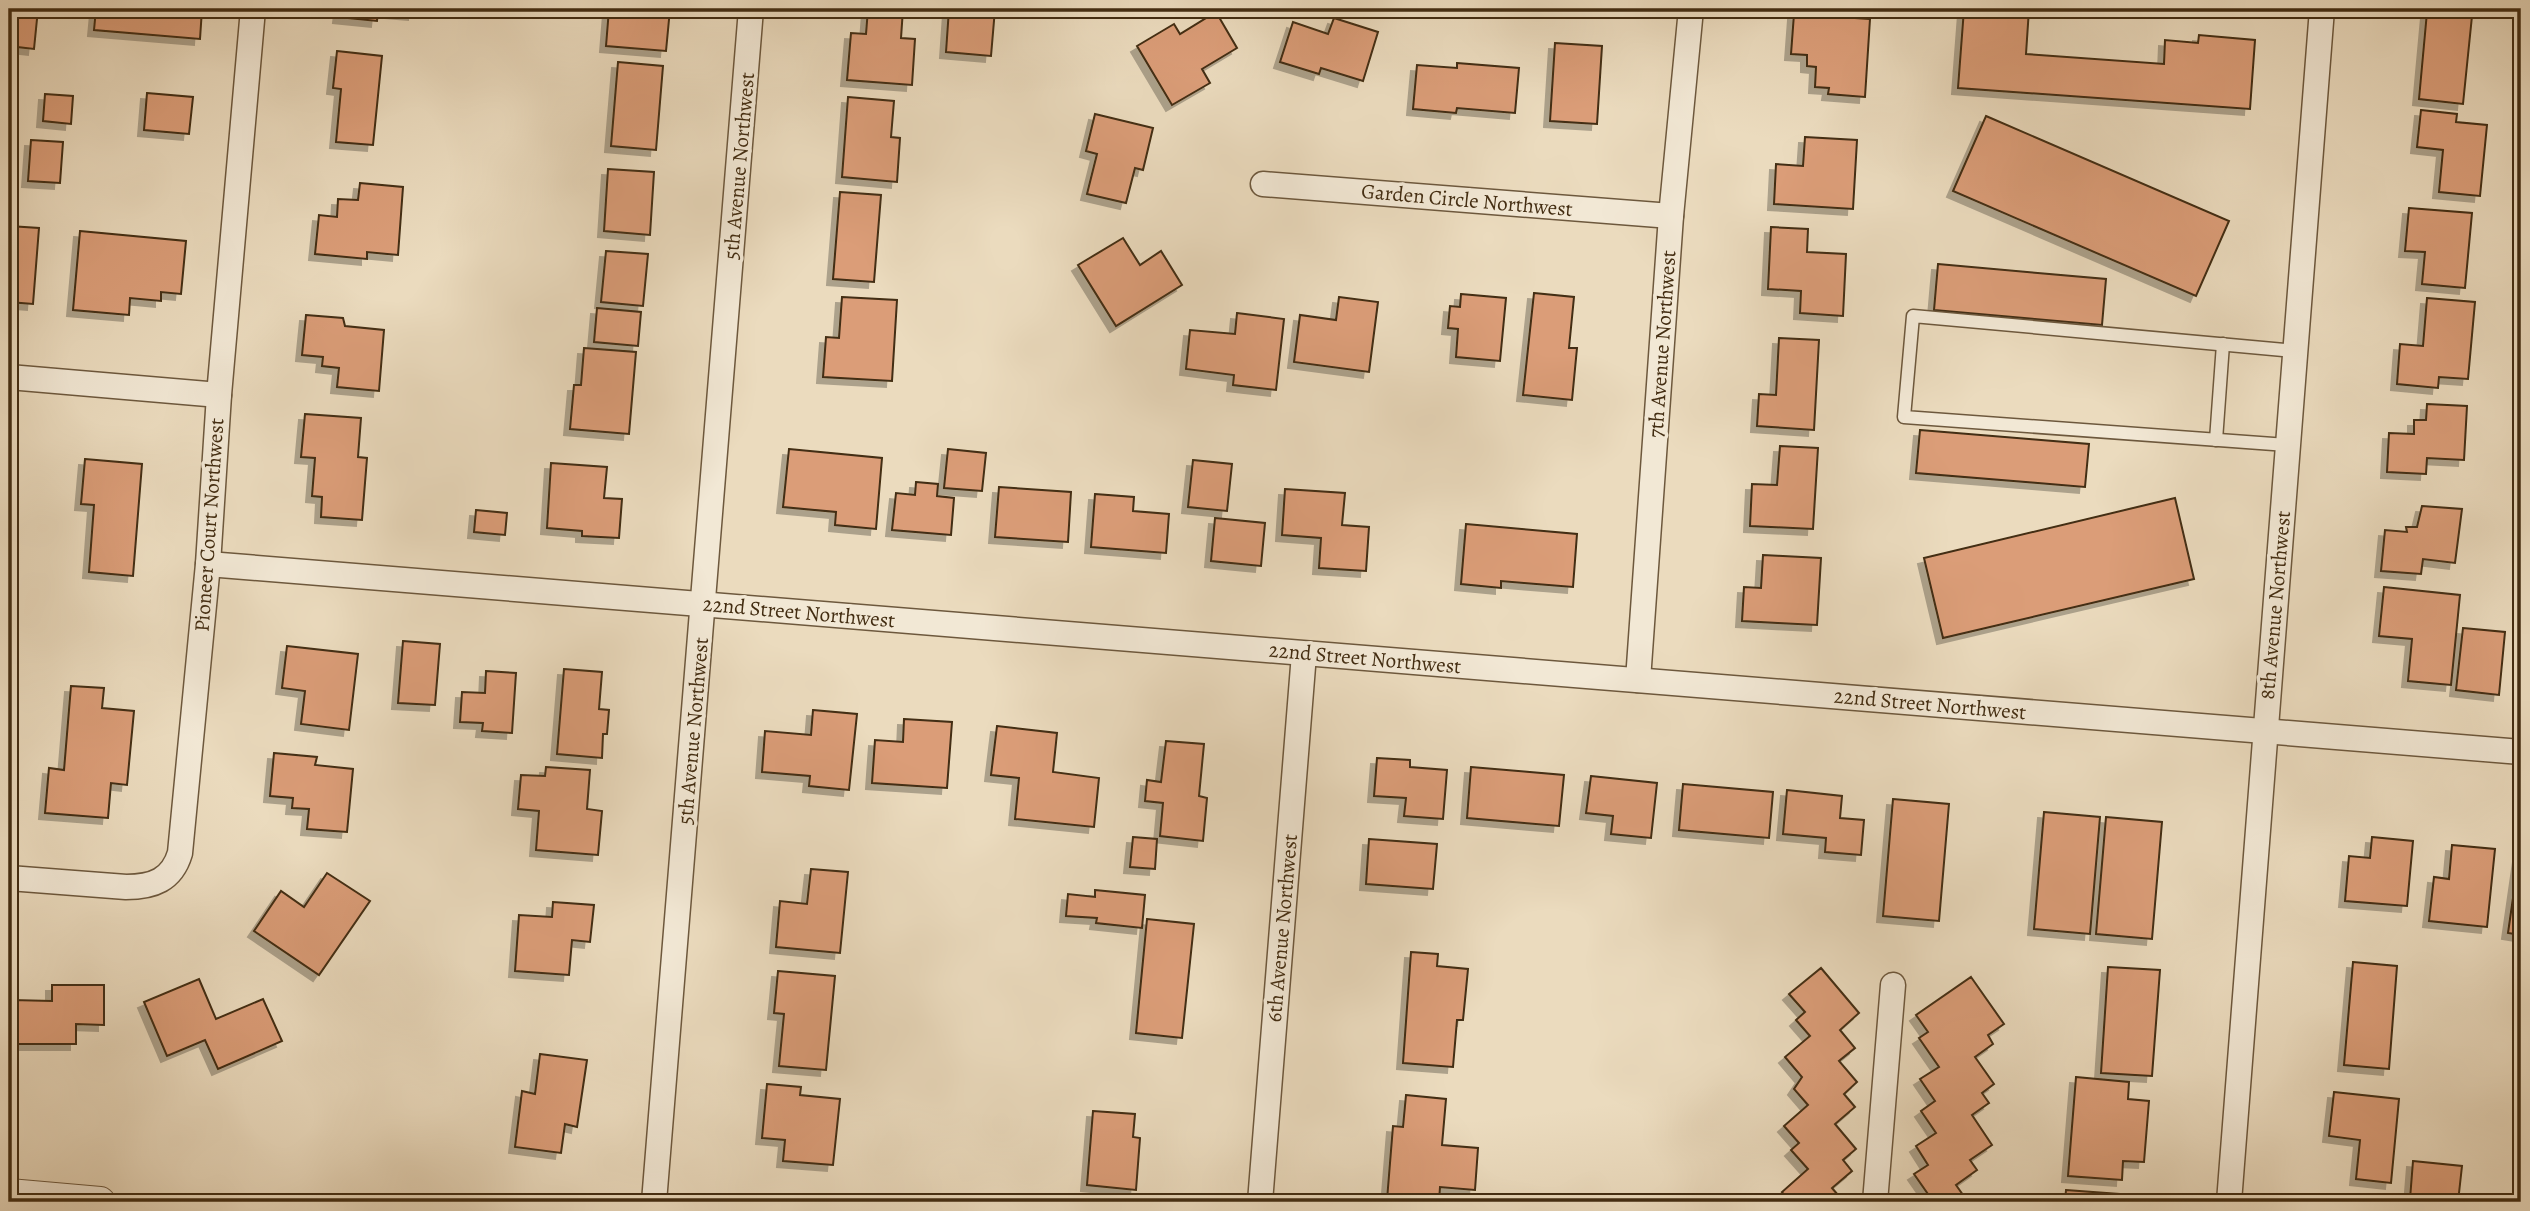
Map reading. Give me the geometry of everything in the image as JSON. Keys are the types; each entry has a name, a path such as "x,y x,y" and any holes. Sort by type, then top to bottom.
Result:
{"street":[{"name":"Pioneer Court Northwest","path":"9,878 136,887 163,880 174,868 180,853 208,564 219,394 253,9"},
{"name":"5th Avenue Northwest","path":"654,1202 751,9"},
{"name":"7th Avenue Northwest","path":"1638,680 1671,216 1691,9"},
{"name":"8th Avenue Northwest","path":"2228,1202 2322,9"},
{"name":"Garden Circle Northwest","path":"1263,184 1671,216"},
{"path":"9,377 219,394"},
{"name":"22nd Street Northwest","path":"208,564 2521,752"},
{"name":"6th Avenue Northwest","path":"1260,1202 1304,654"},
{"path":"1875,1202 1893,985"},
{"path":"9,1194 100,1202"}],"lane":[{"path":"2287,445 1905,417 1906,391 1913,316 2295,351"},
{"path":"2216,440 2223,344"}],"building":[{"path":"9,9 38,9 34,49 9,46"},
{"path":"96,9 202,9 200,39 94,30"},
{"path":"340,9 414,9 414,14 378,11 377,21 339,17"},
{"path":"609,9 670,9 666,51 606,46"},
{"path":"868,9 903,9 901,38 915,39 912,85 847,80 851,33 866,34"},
{"path":"949,9 995,9 991,56 946,52"},
{"path":"1964,9 2029,9 2026,54 2164,64 2165,40 2198,43 2199,35 2255,40 2250,109 1958,88"},
{"path":"1216,12 1237,48 1202,69 1210,83 1172,105 1137,46 1174,24 1180,34"},
{"path":"2427,12 2472,16 2463,104 2419,99"},
{"path":"1794,14 1870,19 1865,97 1828,94 1829,88 1815,87 1816,67 1807,66 1807,55 1791,54"},
{"path":"1334,18 1378,32 1363,81 1321,68 1319,74 1280,62 1293,22 1328,34"},
{"path":"1555,43 1602,46 1597,124 1550,121"},
{"path":"337,51 382,56 373,145 336,142 341,89 333,88"},
{"path":"618,62 663,66 656,150 611,146"},
{"path":"1457,63 1519,68 1515,113 1457,108 1456,113 1413,109 1417,65 1457,68"},
{"path":"147,93 193,97 189,134 144,130"},
{"path":"45,94 73,96 71,124 43,121"},
{"path":"848,97 894,101 891,137 900,138 897,182 842,177"},
{"path":"2421,110 2457,114 2456,122 2487,125 2480,196 2439,192 2443,150 2417,147"},
{"path":"1095,114 1153,128 1143,170 1135,168 1126,203 1087,194 1097,154 1086,151"},
{"path":"1986,116 2229,221 2196,296 1953,191"},
{"path":"1805,137 1857,140 1853,209 1774,204 1776,164 1803,166"},
{"path":"31,140 63,142 60,183 28,181"},
{"path":"608,169 654,172 650,235 604,231"},
{"path":"360,183 403,187 398,255 367,252 367,259 315,254 319,215 337,217 338,199 358,200"},
{"path":"840,192 881,195 874,282 833,279"},
{"path":"2409,208 2472,213 2465,288 2422,284 2425,252 2405,251"},
{"path":"9,226 39,228 33,304 9,302"},
{"path":"1771,227 1808,229 1807,252 1846,254 1843,316 1800,313 1801,291 1768,289"},
{"path":"80,231 186,241 181,294 161,292 161,301 130,298 129,315 73,310"},
{"path":"1123,238 1140,265 1161,251 1182,285 1116,326 1078,265"},
{"path":"606,251 648,254 643,306 601,302"},
{"path":"1938,264 2106,279 2102,325 1934,310"},
{"path":"1534,293 1574,297 1569,348 1577,348 1572,400 1523,395"},
{"path":"1461,294 1506,298 1500,361 1456,357 1458,329 1448,328 1450,306 1460,307"},
{"path":"842,297 897,300 892,381 823,377 826,337 839,338"},
{"path":"1339,297 1378,302 1369,372 1294,362 1300,315 1336,320"},
{"path":"2427,298 2475,302 2468,379 2439,377 2438,388 2397,384 2400,344 2423,346"},
{"path":"597,308 641,312 638,346 594,342"},
{"path":"1237,313 1284,319 1276,390 1233,385 1234,375 1186,369 1190,330 1235,334"},
{"path":"306,315 343,318 345,326 384,330 379,391 337,387 339,368 322,366 323,357 302,355"},
{"path":"1779,338 1819,340 1814,430 1757,426 1759,394 1776,395"},
{"path":"584,348 636,352 629,434 570,429 574,385 581,385"},
{"path":"2427,404 2467,406 2464,460 2427,458 2426,474 2387,472 2389,433 2414,434 2414,420 2426,420"},
{"path":"305,414 361,418 358,457 367,458 362,520 321,517 322,497 312,496 315,458 301,457"},
{"path":"1920,430 2089,444 2085,487 1916,473"},
{"path":"1780,446 1818,448 1813,529 1750,526 1752,484 1777,485"},
{"path":"789,449 882,458 876,529 835,525 836,512 783,507"},
{"path":"948,449 986,453 982,491 944,488"},
{"path":"85,459 142,464 133,576 89,572 94,505 81,504"},
{"path":"1193,460 1232,464 1227,511 1188,507"},
{"path":"551,463 607,467 604,498 622,499 619,538 582,536 582,531 547,528"},
{"path":"916,482 938,484 937,496 954,498 951,535 892,530 896,493 915,495"},
{"path":"999,487 1071,492 1068,542 995,537"},
{"path":"1285,489 1345,493 1342,525 1369,527 1366,571 1319,568 1321,538 1282,535"},
{"path":"1095,494 1134,497 1133,511 1169,514 1166,553 1091,547"},
{"path":"9,496 18,497 14,541 9,540"},
{"path":"2175,498 2194,579 1943,638 1924,558"},
{"path":"2422,506 2462,509 2455,563 2423,559 2421,574 2381,571 2385,530 2407,532 2406,527 2417,527"},
{"path":"476,510 507,513 505,535 474,532"},
{"path":"1215,518 1265,523 1261,566 1211,561"},
{"path":"1466,524 1577,534 1573,587 1501,581 1501,588 1461,584"},
{"path":"1763,555 1821,558 1817,625 1742,621 1744,587 1761,588"},
{"path":"2384,587 2460,595 2451,685 2408,681 2412,639 2379,636"},
{"path":"2463,628 2505,632 2499,695 2456,690"},
{"path":"403,641 440,644 435,705 398,703"},
{"path":"287,646 358,654 349,730 301,724 305,691 282,688"},
{"path":"564,669 602,672 599,709 609,710 607,734 603,734 602,758 557,754"},
{"path":"486,671 516,673 512,733 482,731 483,723 460,722 462,692 485,693"},
{"path":"71,686 104,688 102,708 134,711 127,785 111,783 108,818 45,813 49,768 64,770"},
{"path":"813,710 857,714 849,790 809,786 810,776 762,772 765,731 811,735"},
{"path":"904,719 952,722 947,788 872,783 875,740 903,742"},
{"path":"997,726 1057,733 1053,772 1099,778 1094,827 1015,819 1019,778 991,775"},
{"path":"1166,741 1204,744 1199,796 1207,798 1203,841 1160,836 1163,803 1145,801 1147,780 1161,782"},
{"path":"274,753 317,757 315,765 353,769 347,832 307,829 309,809 292,808 293,798 270,796"},
{"path":"1377,758 1410,760 1410,767 1447,770 1443,819 1404,816 1406,798 1374,796"},
{"path":"546,767 590,770 587,809 602,811 598,855 536,850 539,811 518,809 521,775 545,776"},
{"path":"1471,767 1564,775 1559,826 1467,818"},
{"path":"1591,776 1657,783 1651,838 1611,834 1613,816 1586,813"},
{"path":"1683,784 1773,792 1769,838 1679,830"},
{"path":"1787,790 1842,796 1840,818 1864,820 1861,855 1825,852 1826,838 1783,834"},
{"path":"1893,799 1949,804 1939,921 1883,916"},
{"path":"2044,812 2100,817 2090,934 2034,929"},
{"path":"2106,817 2162,822 2152,939 2096,934"},
{"path":"1133,837 1157,839 1155,869 1130,867"},
{"path":"2372,837 2413,841 2407,906 2345,901 2349,856 2370,858"},
{"path":"1369,839 1437,844 1433,889 1366,884"},
{"path":"2452,845 2495,849 2487,927 2429,921 2434,877 2449,879"},
{"path":"2521,850 2521,935 2508,933"},
{"path":"811,869 848,872 840,953 776,947 780,901 807,904"},
{"path":"327,873 370,901 319,975 254,931 281,891 304,907"},
{"path":"1095,890 1145,895 1142,928 1096,923 1097,918 1066,916 1068,894 1095,897"},
{"path":"553,902 594,905 590,942 572,940 569,975 515,971 519,915 552,917"},
{"path":"1147,919 1194,924 1182,1038 1136,1033"},
{"path":"1411,952 1438,954 1437,966 1468,969 1463,1020 1457,1020 1453,1067 1403,1063"},
{"path":"2353,962 2397,966 2389,1069 2344,1065"},
{"path":"2108,967 2160,970 2152,1076 2101,1073"},
{"path":"1821,968 1859,1013 1840,1030 1855,1048 1839,1061 1857,1082 1844,1094 1855,1107 1835,1124 1856,1149 1843,1160 1852,1171 1832,1188 1844,1202 1790,1202 1782,1192 1808,1169 1791,1150 1799,1143 1784,1126 1808,1105 1794,1089 1802,1077 1785,1057 1810,1036 1796,1020 1805,1012 1789,994"},
{"path":"778,971 835,976 826,1070 779,1066 784,1014 774,1013"},
{"path":"1971,977 2004,1024 1988,1035 1993,1044 1975,1057 1994,1084 1982,1093 1989,1103 1972,1115 1992,1145 1970,1160 1977,1170 1956,1185 1968,1202 1922,1202 1930,1197 1914,1174 1928,1165 1916,1146 1936,1133 1921,1111 1935,1101 1920,1079 1939,1067 1919,1038 1928,1032 1916,1015"},
{"path":"199,979 216,1019 263,999 282,1041 218,1069 205,1040 167,1056 144,1002"},
{"path":"52,985 104,985 104,1025 76,1024 76,1044 11,1044 12,1000 52,1001"},
{"path":"540,1054 587,1060 577,1127 565,1124 561,1153 515,1147 522,1091 535,1094"},
{"path":"2076,1077 2129,1082 2128,1099 2149,1101 2144,1162 2123,1161 2122,1180 2068,1176"},
{"path":"767,1084 801,1087 800,1095 840,1099 833,1165 783,1161 785,1140 762,1138"},
{"path":"2334,1092 2399,1099 2391,1183 2356,1179 2360,1140 2329,1136"},
{"path":"1406,1095 1446,1099 1442,1145 1478,1148 1475,1190 1440,1187 1439,1202 1387,1200 1393,1126 1403,1127"},
{"path":"1093,1111 1135,1114 1133,1137 1140,1138 1136,1190 1087,1185"},
{"path":"2413,1161 2462,1166 2458,1202 2410,1199"},
{"path":"2066,1190 2119,1194 2118,1202 2065,1202"}]}
